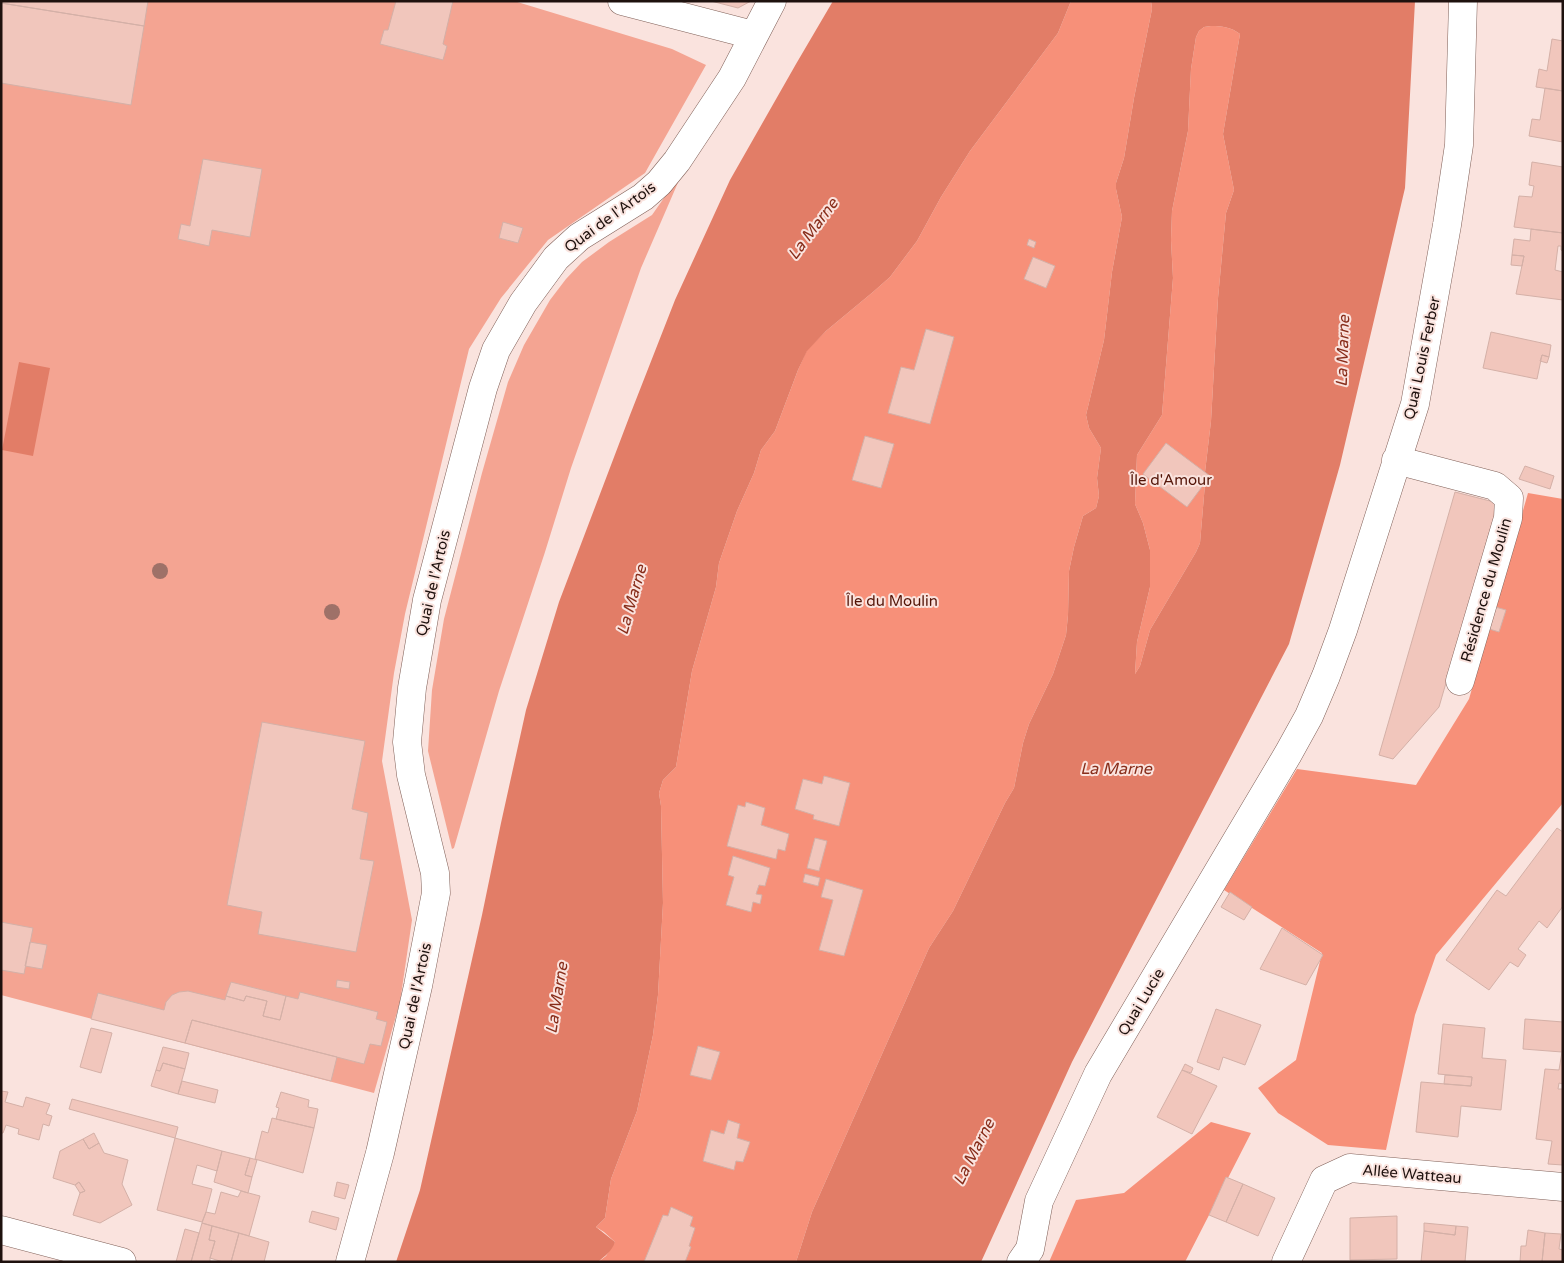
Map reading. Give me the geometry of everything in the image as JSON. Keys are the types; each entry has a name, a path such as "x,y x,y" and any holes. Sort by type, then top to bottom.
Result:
{"street":[{"path":"622,1 753,35"},
{"name":"Quai de l'Artois","path":"350,1262 380,1153 418,986 436,893 435,872 411,775 407,742 412,688 427,600 496,350 523,303 556,258 579,237 643,197 659,183 677,161 732,78 772,1"},
{"name":"Quai Louis Ferber","path":"1288,754 1309,716 1326,676 1396,494 1396,460 1415,404 1447,225 1459,145 1463,1"},
{"name":"Résidence du Moulin","path":"1396,460 1495,486 1509,498 1508,518 1460,681"},
{"name":"Quai Lucie","path":"1020,1262 1030,1249 1039,1201 1098,1074 1288,754"},
{"name":"Allée Watteau","path":"1286,1262 1324,1180 1350,1168 1563,1187"},
{"path":"1,1230 122,1262"}],"shaded area":[{"path":"1,1 514,1 672,49 706,65 645,173 548,240 501,298 469,349 405,614 394,673 382,761 412,920 400,1002 374,1093 1,995"},
{"path":"683,171 641,268 571,468 499,691 454,848 452,849 428,751 432,690 444,619 508,382 524,345 550,300 566,279 582,262 609,242 652,215"}],"green space":[{"name":"Île du Moulin","path":"1071,1 1151,1 1152,9 1124,158 1116,183 1122,217 1112,272 1104,340 1086,415 1089,428 1101,448 1097,478 1099,496 1096,508 1083,516 1069,571 1066,635 1053,674 1029,724 1023,743 1014,788 953,911 929,948 812,1212 796,1262 598,1262 606,1256 615,1242 596,1227 605,1218 611,1179 637,1111 653,1035 658,995 663,903 661,806 659,793 663,780 676,767 692,671 716,587 719,563 737,511 754,473 761,450 775,431 807,350 826,331 890,277 917,241 941,197 970,151 1058,33"},
{"name":"Île d'Amour","path":"1204,27 1226,27 1240,34 1223,134 1234,190 1226,213 1218,298 1211,421 1205,472 1210,476 1205,484 1200,543 1150,630 1140,666 1135,674 1137,642 1150,587 1150,550 1143,523 1135,504 1137,455 1162,415 1173,278 1172,211 1188,131 1191,69 1196,37"},
{"path":"1528,493 1563,499 1563,803 1436,955 1415,1015 1386,1150 1328,1145 1278,1113 1258,1088 1296,1060 1322,953 1224,890 1297,769 1416,785 1469,699"},
{"path":"1211,1122 1251,1133 1185,1262 1049,1262 1076,1200 1124,1193"}],"water":[{"name":"La Marne","path":"833,1 1071,1 1058,33 970,151 941,197 917,241 890,277 826,331 807,351 775,431 761,450 754,473 737,511 719,563 716,587 692,671 676,767 663,780 659,793 661,806 663,903 658,995 653,1035 637,1111 611,1179 605,1218 596,1227 615,1242 614,1245 598,1262 396,1262 420,1190 526,710 559,602 675,300 730,180"},
{"name":"La Marne","path":"1151,1 1415,1 1405,188 1340,465 1289,644 1072,1062 981,1262 796,1262 812,1212 929,948 953,911 1014,788 1023,743 1029,724 1053,674 1066,635 1069,571 1074,547 1083,516 1096,508 1099,496 1097,478 1101,448 1089,428 1086,415 1104,340 1112,272 1122,217 1116,183 1124,158 1152,9","holes":["1204,27 1230,28 1240,34 1223,134 1234,190 1226,213 1218,298 1211,421 1205,472 1210,477 1205,484 1200,543 1150,630 1140,666 1135,674 1137,642 1150,587 1150,550 1143,523 1135,504 1137,455 1162,415 1173,278 1172,211 1188,131 1191,69 1196,37"]},
{"path":"19,362 50,368 33,456 2,450"}],"building":[{"path":"1,1 148,1 144,26 1,3"},
{"path":"396,1 453,1 443,44 447,46 443,60 380,44 384,30 388,30"},
{"path":"711,1 751,1 738,8"},
{"path":"1,3 144,26 131,105 1,83"},
{"path":"1552,39 1563,41 1563,91 1536,87 1539,69 1547,71"},
{"path":"1545,88 1563,91 1563,142 1529,136 1532,119 1540,120"},
{"path":"203,159 262,169 250,237 212,230 209,246 178,239 181,224 190,226"},
{"path":"1532,162 1563,167 1563,233 1514,227 1519,196 1532,197 1534,186 1529,185"},
{"path":"503,222 523,228 518,243 499,238"},
{"path":"1531,229 1563,233 1563,251 1561,246 1558,246 1555,270 1563,272 1563,300 1516,294 1524,256 1512,255 1514,239 1530,241"},
{"path":"1029,239 1036,242 1034,248 1027,245"},
{"path":"1512,255 1524,256 1522,266 1511,265"},
{"path":"1033,257 1055,266 1046,288 1024,279"},
{"path":"926,329 954,337 930,424 888,413 901,367 914,370"},
{"path":"1491,332 1551,345 1549,357 1542,355 1537,379 1483,368"},
{"path":"1542,355 1549,357 1547,363 1540,361"},
{"path":"865,436 894,444 881,488 852,480"},
{"path":"1166,443 1210,476 1187,507 1143,474"},
{"path":"1525,466 1554,476 1550,489 1519,479"},
{"path":"1455,492 1498,503 1439,707 1393,759 1379,755"},
{"path":"1492,606 1506,610 1499,632 1486,628"},
{"path":"262,722 365,741 352,809 368,813 360,859 374,861 356,952 258,934 262,912 227,905"},
{"path":"824,776 850,783 839,826 813,819 814,815 795,809 803,779 822,784"},
{"path":"746,802 765,808 761,825 789,834 785,851 778,849 776,859 727,846 738,805 745,807"},
{"path":"1557,828 1563,832 1563,906 1547,928 1539,921 1518,949 1526,955 1518,967 1510,962 1489,990 1446,960 1497,890 1506,896"},
{"path":"815,838 827,841 819,871 807,868"},
{"path":"733,856 770,868 765,886 759,885 756,894 762,895 760,904 753,902 751,912 726,905 734,877 728,875"},
{"path":"805,874 820,878 818,886 803,882"},
{"path":"826,879 863,890 844,956 819,950 833,900 821,897"},
{"path":"1230,892 1252,907 1244,920 1221,907"},
{"path":"1,922 33,928 24,974 1,970"},
{"path":"1282,928 1323,955 1306,985 1260,969"},
{"path":"30,942 47,945 42,969 25,966"},
{"path":"337,980 350,982 349,989 336,987"},
{"path":"231,982 286,996 280,1020 263,1016 267,1001 246,996 244,1001 226,996"},
{"path":"188,991 225,1000 226,996 244,1001 246,996 267,1001 263,1016 280,1020 286,996 298,999 300,992 378,1012 376,1019 387,1022 381,1046 370,1044 364,1064 192,1020 185,1043 91,1019 98,993 164,1010 166,1002 172,995"},
{"path":"1216,1009 1261,1025 1245,1065 1223,1057 1219,1070 1197,1062"},
{"path":"1525,1019 1563,1022 1562,1052 1523,1049"},
{"path":"192,1020 337,1057 331,1081 185,1043"},
{"path":"1443,1024 1485,1028 1482,1058 1506,1060 1501,1110 1461,1106 1458,1137 1416,1132 1421,1082 1471,1086 1472,1077 1438,1074"},
{"path":"91,1028 112,1033 101,1073 80,1067"},
{"path":"698,1046 720,1052 711,1080 690,1075"},
{"path":"163,1047 189,1053 185,1069 163,1063 160,1071 156,1070"},
{"path":"1562,1052 1563,1084 1559,1083 1558,1089 1563,1089 1563,1165 1548,1164 1552,1141 1536,1139 1545,1069 1559,1070"},
{"path":"163,1063 185,1069 178,1094 151,1086 156,1070 160,1071"},
{"path":"1185,1064 1193,1068 1191,1073 1182,1070"},
{"path":"1182,1070 1217,1086 1192,1134 1157,1117"},
{"path":"1445,1075 1472,1077 1471,1086 1444,1084"},
{"path":"182,1081 218,1090 215,1103 178,1094"},
{"path":"1,1091 8,1092 5,1102 23,1107 26,1097 50,1104 46,1114 52,1116 49,1126 43,1124 39,1140 18,1134 19,1129 6,1125 3,1133 1,1133"},
{"path":"281,1092 309,1100 308,1107 318,1109 314,1128 276,1119 279,1108 276,1107"},
{"path":"72,1099 178,1127 175,1138 69,1109"},
{"path":"272,1118 314,1128 303,1173 255,1159 262,1131 268,1133"},
{"path":"728,1120 740,1124 737,1138 750,1142 743,1162 736,1161 734,1170 703,1161 711,1130 724,1134"},
{"path":"94,1133 99,1143 89,1149 83,1139"},
{"path":"175,1138 222,1151 217,1171 197,1165 192,1184 212,1189 202,1222 157,1210"},
{"path":"83,1139 89,1149 99,1143 104,1153 128,1160 122,1184 132,1205 100,1223 73,1215 80,1193 85,1191 79,1182 75,1185 53,1178 60,1151"},
{"path":"222,1151 250,1158 245,1175 252,1177 248,1193 214,1182"},
{"path":"250,1158 257,1160 252,1177 245,1175"},
{"path":"1226,1177 1243,1184 1226,1222 1209,1215"},
{"path":"79,1182 85,1191 80,1193 75,1185"},
{"path":"337,1182 349,1185 345,1199 334,1196"},
{"path":"1243,1184 1275,1198 1258,1236 1226,1222"},
{"path":"241,1191 260,1196 249,1236 202,1223 206,1212 215,1214 221,1192 238,1197"},
{"path":"671,1207 693,1217 690,1226 695,1228 689,1246 691,1247 685,1262 644,1262 663,1215 668,1216"},
{"path":"312,1211 339,1218 336,1230 309,1222"},
{"path":"1397,1216 1397,1259 1350,1260 1350,1218"},
{"path":"202,1223 212,1226 209,1240 215,1241 210,1262 191,1262"},
{"path":"1424,1223 1456,1226 1455,1235 1424,1231"},
{"path":"212,1226 239,1233 231,1262 210,1258 215,1241 209,1240"},
{"path":"1456,1226 1468,1227 1465,1262 1421,1262 1424,1231 1455,1235"},
{"path":"185,1229 199,1233 191,1262 176,1262"},
{"path":"1528,1230 1545,1233 1542,1262 1520,1262 1521,1246 1526,1246"},
{"path":"239,1233 269,1242 264,1262 231,1262"},
{"path":"1545,1233 1561,1234 1559,1249 1563,1250 1563,1262 1542,1262"}]}
